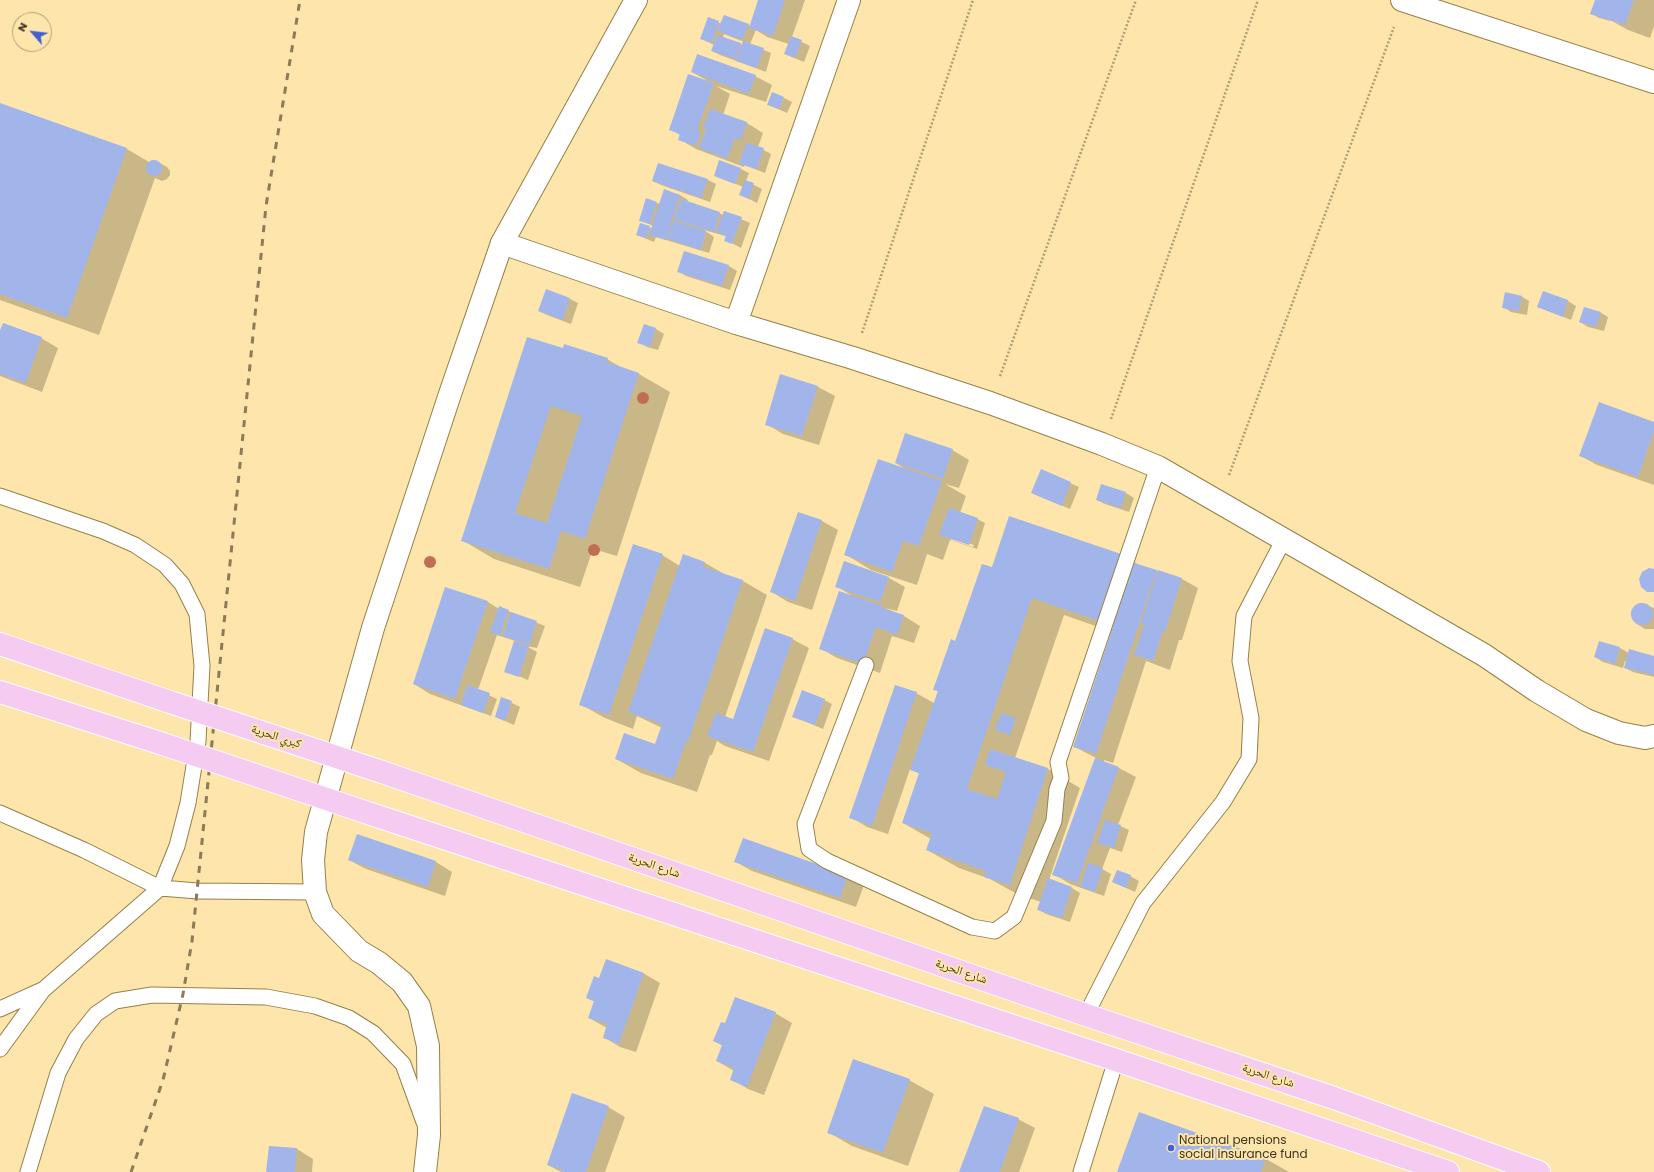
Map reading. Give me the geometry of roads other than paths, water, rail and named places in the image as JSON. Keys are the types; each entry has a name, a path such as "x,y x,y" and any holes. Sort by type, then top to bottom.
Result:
{"main road":[{"name":"كبري الحرية","path":"0,644 382,772"},
{"path":"0,692 160,743 1116,1060 1448,1172"},
{"name":"شارع الحرية","path":"382,772 1086,1015 1334,1098 1539,1172"}],"street":[{"path":"425,1172 429,1135 428,1046 419,1006 402,982 379,963 359,951 323,914 314,892 312,860 316,832 373,628 414,501 502,243 636,0"},
{"path":"736,323 849,0"},
{"path":"1403,0 1654,82"},
{"path":"502,243 736,323 853,358 990,403 1102,444 1158,467 1484,655 1537,691 1586,720 1619,733 1645,738 1654,736"}],"lane":[{"path":"866,665 805,824 809,849 827,861 972,927 996,931 1014,917 1054,821 1056,789 1061,778 1058,762 1158,467"},
{"path":"0,496 103,531 134,545 165,565 182,584 196,614 202,666 198,741 188,803 177,846 160,888 43,990 0,1049"},
{"path":"1086,1015 1143,903 1223,802 1249,758 1250,718 1240,661 1244,616 1284,539"},
{"path":"0,813 84,850 160,888 198,891 314,892"},
{"path":"0,1009 43,990"},
{"path":"28,1172 58,1073 76,1039 96,1014 115,1001 152,995 266,997 315,1006 349,1018 372,1032 403,1064 429,1135"},
{"path":"1081,1172 1116,1060"}],"railway":[{"path":"131,1172 163,1080 183,994 192,941 266,206 300,0"}],"place":[{"name":"National pensions social insurance fund","path":"1171,1148"}]}
